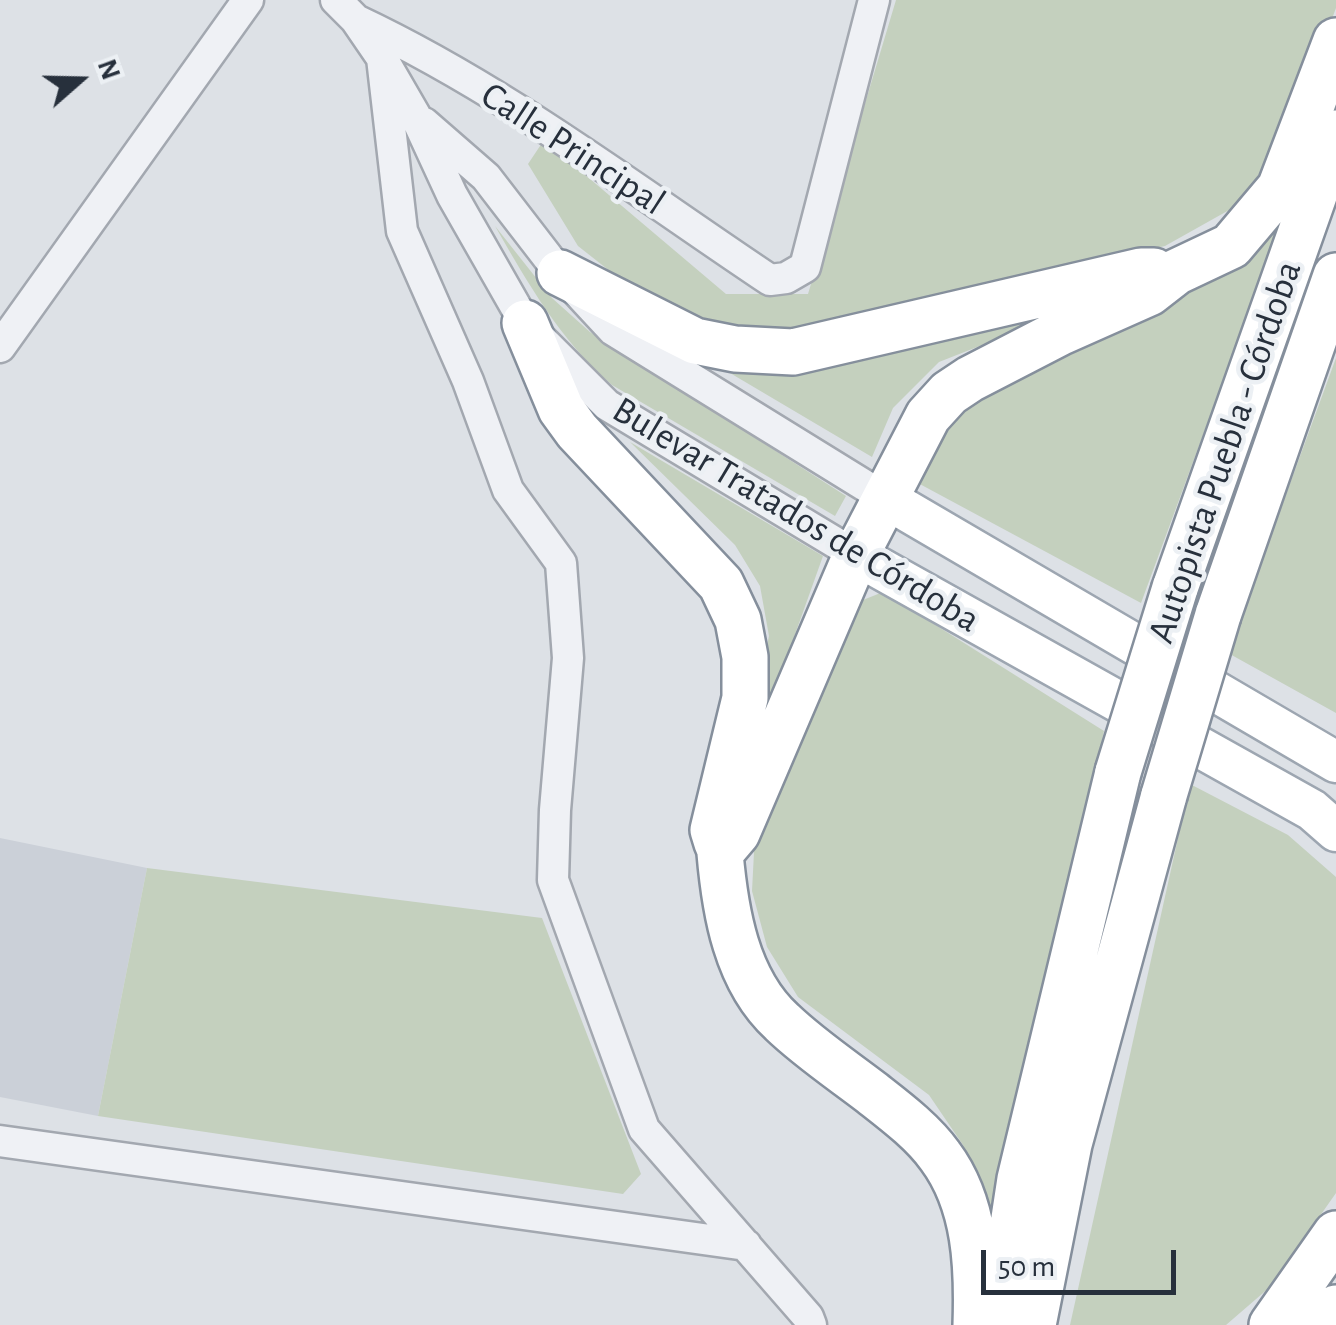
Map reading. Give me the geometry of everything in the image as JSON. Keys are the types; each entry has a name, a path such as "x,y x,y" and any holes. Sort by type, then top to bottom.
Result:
{"highway":[{"path":"720,852 737,833 856,555 928,416 949,393 1059,333 1149,293 1176,272 1232,246 1280,188 1336,41"},
{"name":"Autopista Puebla - Córdoba","path":"998,1325 1020,1179 1118,772 1175,588 1336,133"},
{"path":"560,272 695,341 735,349 792,352 1141,271 1176,272"},
{"name":"Autopista Puebla - Córdoba","path":"1033,1325 1069,1144 1164,795 1218,615 1336,276"},
{"path":"525,323 561,408 577,431 721,584 738,620 745,657 746,698 713,830 731,928 756,989 780,1020 892,1109 940,1156 967,1211 978,1270 976,1325"},
{"path":"1272,1325 1336,1234"},
{"path":"1308,1325 1336,1308"}],"main road":[{"name":"Bulevar Tratados de Córdoba","path":"885,498 1336,762"},
{"name":"Bulevar Tratados de Córdoba","path":"856,555 1312,810 1336,832"}],"street":[{"path":"0,347 248,0"},
{"name":"Calle Principal","path":"346,10 468,80 770,280 786,278 805,267 874,0"},
{"path":"346,10 382,58 415,115"},
{"path":"382,58 402,231 468,381 508,490 561,564 568,658 553,880 644,1129 812,1325"},
{"name":"Bulevar Tratados de Córdoba","path":"415,115 486,177 560,272 613,330 885,498"},
{"name":"Bulevar Tratados de Córdoba","path":"415,115 452,194 525,323 606,405 856,555"},
{"path":"0,1140 746,1245"}],"shaded area":[{"path":"0,838 147,868 98,1116 0,1097"}],"green space":[{"path":"896,0 1336,0 1336,8 1296,115 1247,200 1165,246 788,334 710,327 639,294 578,246 528,164 544,140 726,294 808,294"},
{"path":"1286,210 1141,603 916,482 945,412 1167,304 1227,267"},
{"path":"495,226 552,298 590,332 846,496 835,516 612,385 561,330"},
{"path":"1137,284 939,362 893,408 872,457 703,357"},
{"path":"1336,358 1336,713 1228,653"},
{"path":"630,442 823,556 733,808 769,636 760,586 735,545"},
{"path":"883,592 1104,731 990,1242 963,1145 929,1095 798,997 767,947 752,891 755,833 809,691 863,600"},
{"path":"1190,784 1288,835 1336,877 1336,1193 1270,1287 1226,1325 1070,1325"},
{"path":"147,868 542,918 641,1174 623,1194 98,1116"}]}
